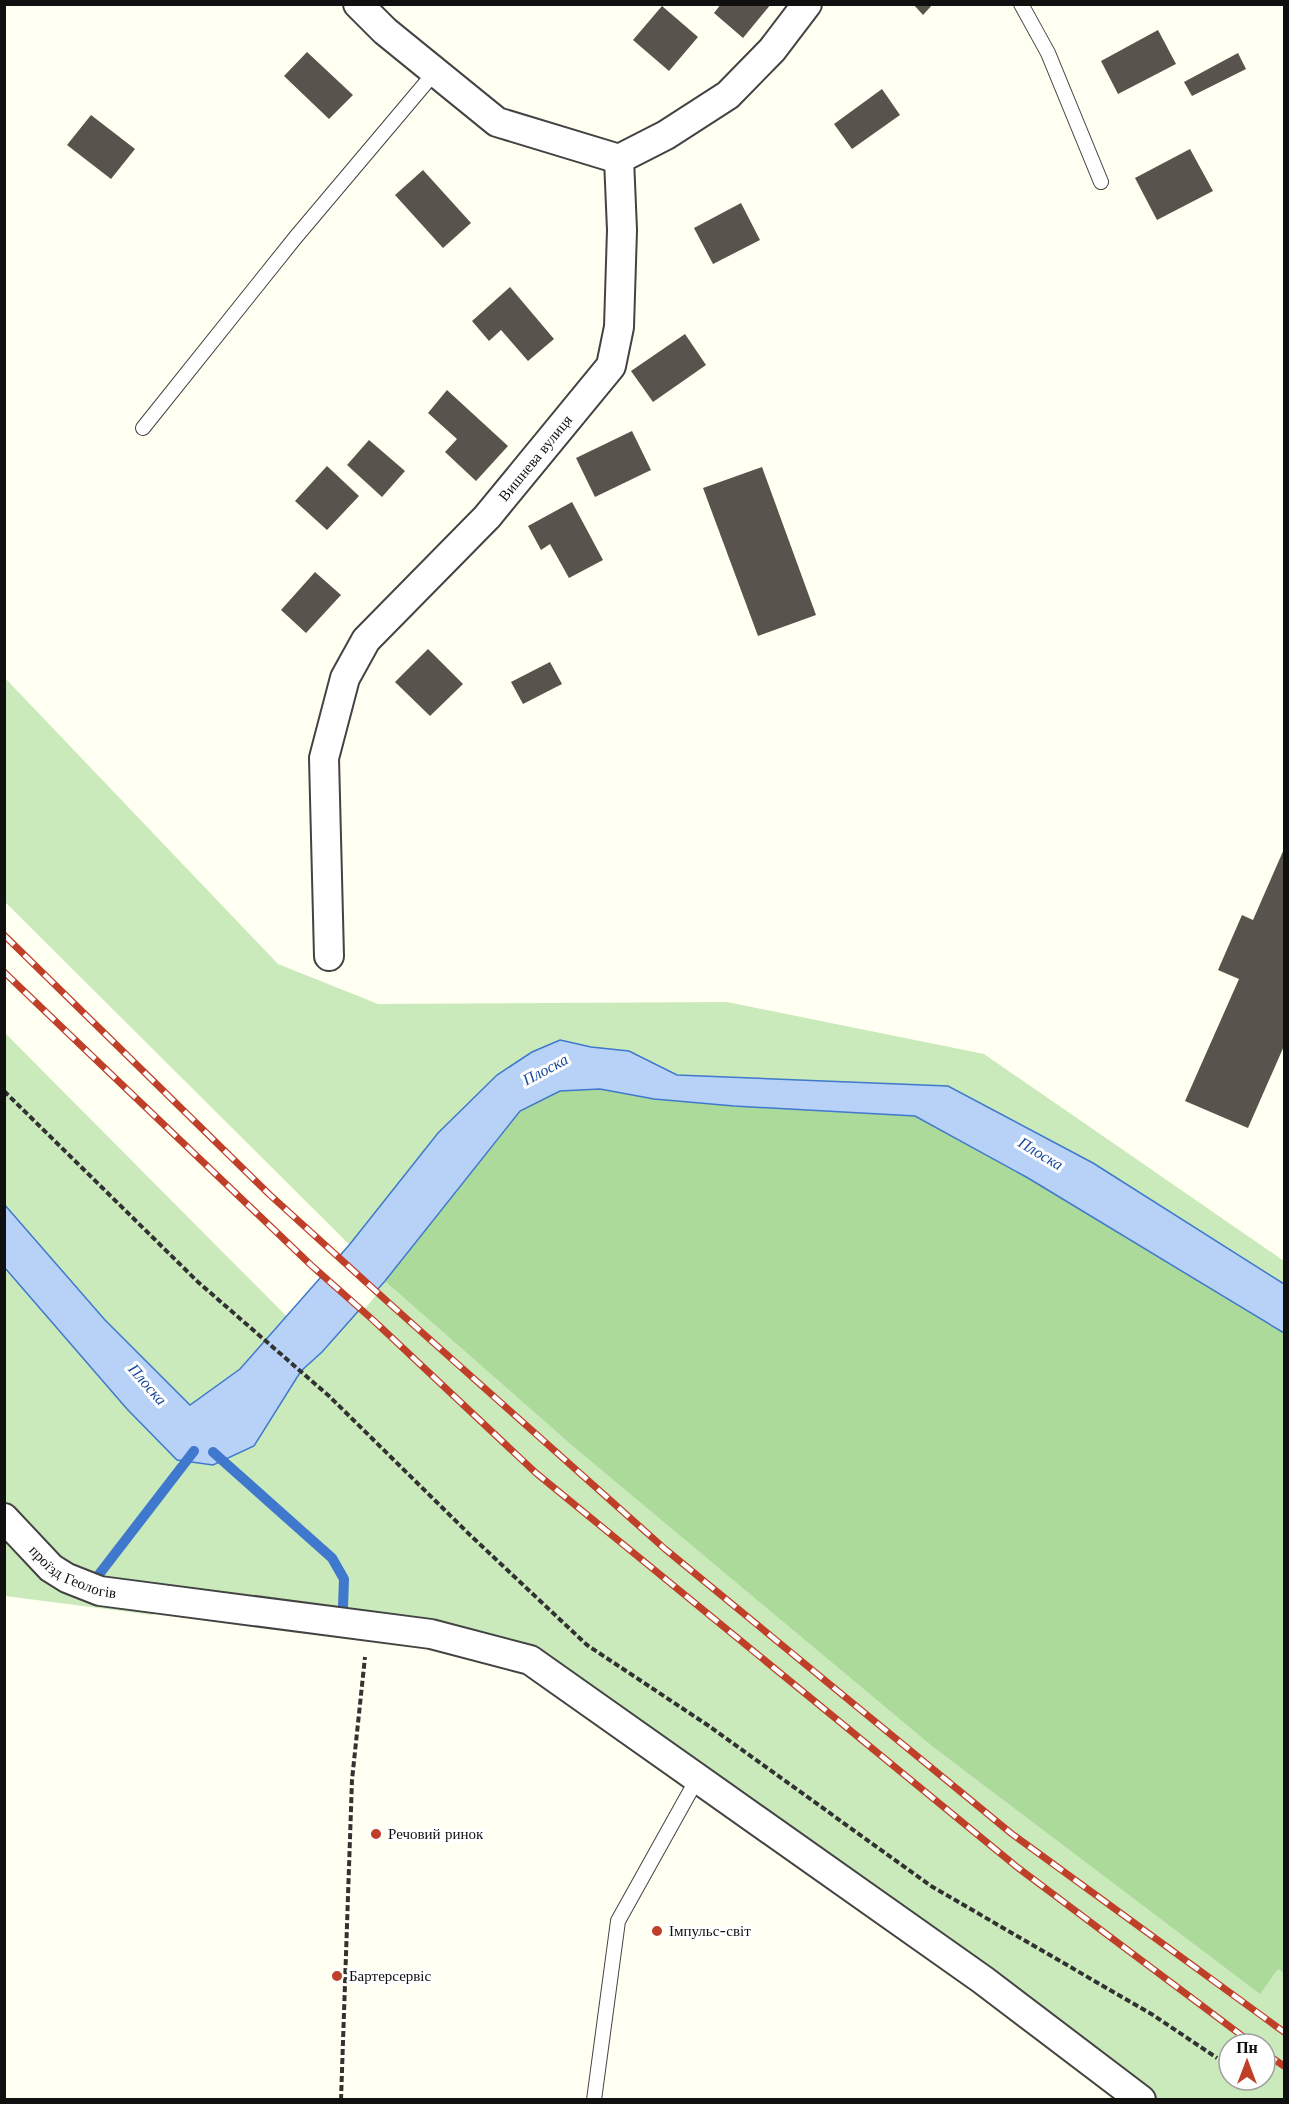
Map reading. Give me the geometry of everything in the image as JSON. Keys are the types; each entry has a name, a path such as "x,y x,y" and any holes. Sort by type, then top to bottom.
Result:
{"street":[{"path":"358,4 385,32 497,122 619,159 666,135 728,95 772,50 807,4"},
{"name":"Вишнева вулиця","path":"328,956 324,758 345,678 366,640 487,517 611,366 619,327 622,230 619,159"},
{"name":"проїзд Геологів","path":"4,1518 51,1568 67,1578 100,1591 431,1634 530,1660 983,1980 1141,2100"}],"lane":[{"path":"1021,4 1048,53 1101,182"},
{"path":"143,428 295,238 435,72"},
{"path":"594,2100 618,1921 697,1779"}],"path":[{"path":"4,1091 198,1282 329,1396 469,1534 587,1645 709,1726 931,1886 1153,2015 1216,2058"},
{"path":"341,2100 352,1780 368,1626"}],"green space":[{"path":"5,678 278,964 378,1004 727,1002 984,1054 1284,1261 1284,2099 1141,2099 530,1660 155,1598 153,1615 5,1596 4,1032 322,1352 385,1280 5,902"},
{"path":"600,1088 654,1099 915,1116 1028,1178 1284,1333 1284,1973 1278,1969 1260,1994 932,1746 574,1447 385,1281 520,1111 560,1091"}],"water":[{"name":"Плоска","path":"560,1040 591,1047 629,1051 677,1075 948,1086 1093,1163 1284,1284 1284,1333 1028,1178 915,1116 734,1106 654,1099 600,1089 560,1091 520,1111 385,1281 322,1352 301,1371 254,1446 213,1465 177,1460 127,1409 5,1268 4,1204 105,1320 190,1405 240,1369 350,1244 438,1133 497,1075 532,1052"}],"pier":[{"path":"336,1255 378,1293 363,1311 320,1273"}],"building":[{"path":"721,4 771,4 743,38 714,13"},
{"path":"913,4 933,4 923,15"},
{"path":"662,6 698,37 669,71 633,40"},
{"path":"1158,30 1176,64 1118,94 1101,61"},
{"path":"307,52 353,95 329,119 284,76"},
{"path":"1238,53 1246,69 1192,96 1184,82"},
{"path":"882,89 900,115 852,149 834,124"},
{"path":"91,115 135,149 111,179 67,145"},
{"path":"1190,149 1213,191 1157,220 1135,178"},
{"path":"423,170 471,223 443,248 395,195"},
{"path":"741,203 760,240 713,264 694,228"},
{"path":"510,287 554,339 528,361 501,330 489,341 472,321"},
{"path":"685,334 706,365 653,402 631,371"},
{"path":"447,390 508,446 476,481 445,452 457,439 428,413"},
{"path":"632,431 651,470 595,497 576,458"},
{"path":"369,440 405,471 382,497 347,465"},
{"path":"327,466 359,496 327,530 295,501"},
{"path":"762,467 816,615 758,636 703,488"},
{"path":"572,502 603,560 569,578 550,544 541,550 528,526"},
{"path":"315,572 341,595 306,633 281,610"},
{"path":"428,649 463,684 430,716 395,682"},
{"path":"550,662 562,684 523,704 511,682"},
{"path":"1284,849 1284,1046 1248,1128 1185,1101 1239,979 1218,970 1242,915 1253,920"}],"waterway":[{"path":"97,1577 194,1451"},
{"path":"213,1452 332,1558 344,1579 343,1607"}],"railway":[{"path":"4,935 270,1195 665,1549 1012,1834 1284,2032"},
{"path":"4,972 312,1266 536,1473 1017,1867 1237,2032"},
{"path":"1277,2061 1284,2066"}],"place":[{"name":"Речовий ринок","path":"376,1834"},
{"name":"Імпульс-світ","path":"657,1931"},
{"name":"Бартерсервіс","path":"337,1976"}]}
